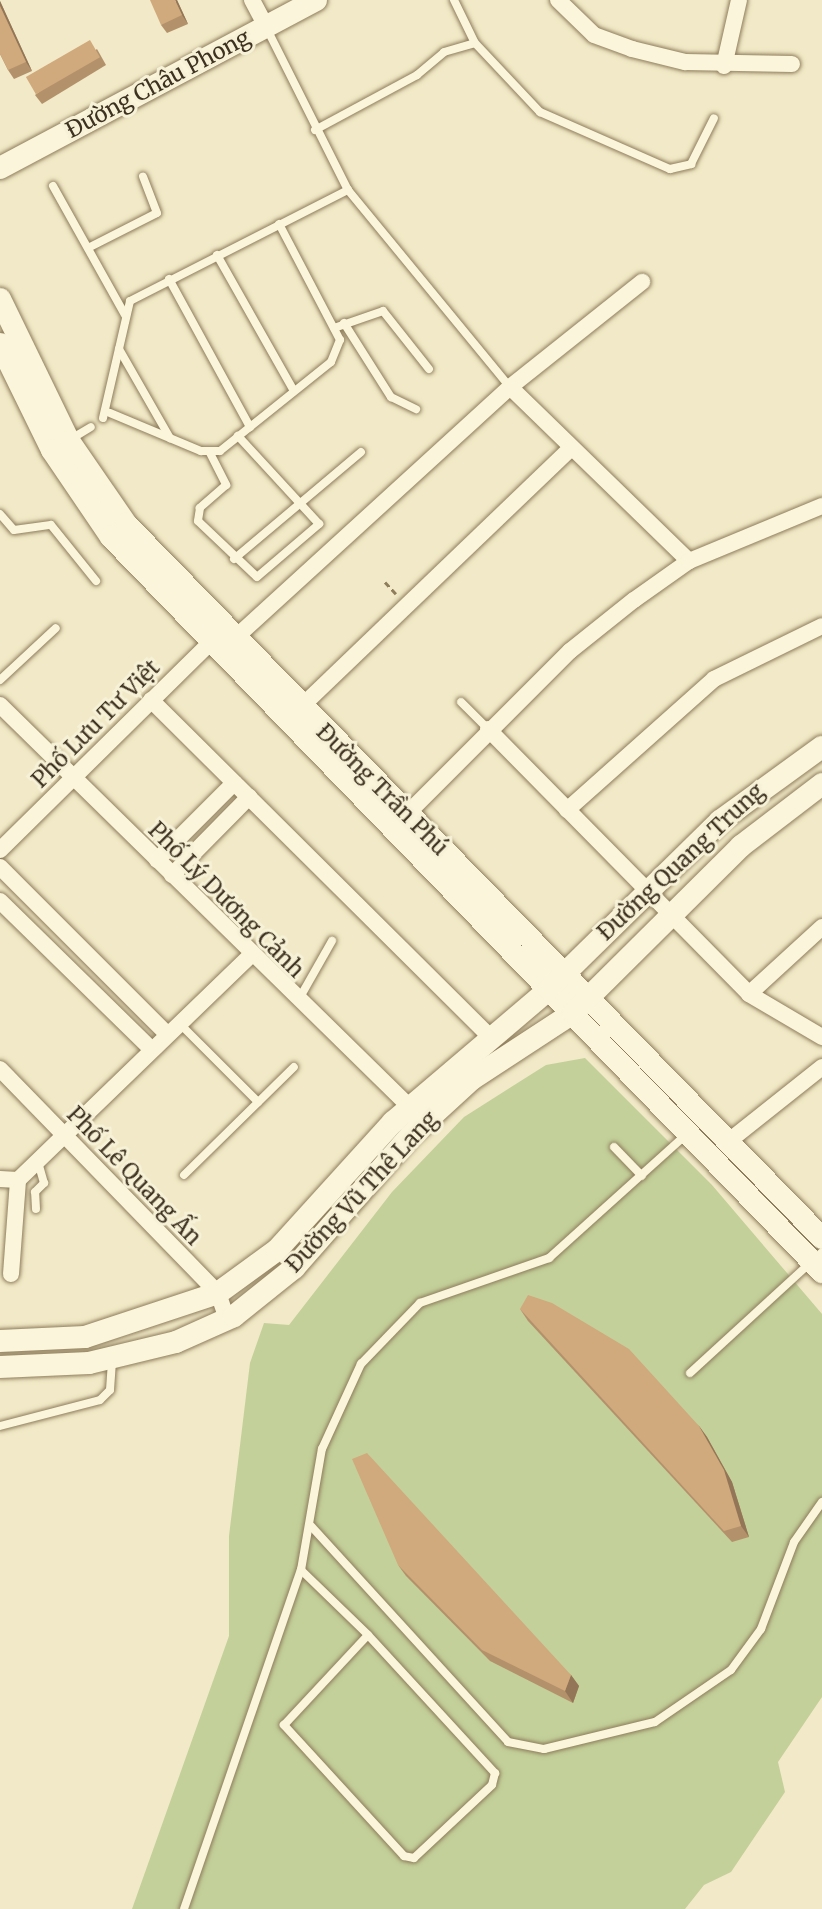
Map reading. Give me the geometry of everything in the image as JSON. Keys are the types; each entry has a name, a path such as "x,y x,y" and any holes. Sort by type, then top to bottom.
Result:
{"main road":[{"name":"Đường Châu Phong","path":"0,168 316,0"},
{"name":"Đường Trần Phú","path":"0,299 60,446"},
{"name":"Đường Trần Phú","path":"0,344 60,446 223,637 557,982 729,1141 822,1238"},
{"name":"Đường Trần Phú","path":"223,637 301,707 406,815 557,982"},
{"name":"Đường Quang Trung","path":"557,982 644,893 748,796 822,747"},
{"name":"Đường Quang Trung","path":"581,1005 768,823 822,784"},
{"name":"Đường Vũ Thê Lang","path":"0,1341 85,1337 218,1293 277,1250 417,1114 490,1037 557,982"},
{"name":"Đường Trần Phú","path":"581,1005 689,1133 819,1262"},
{"name":"Đường Vũ Thê Lang","path":"0,1367 112,1357 227,1319 294,1268 417,1114 581,1005"}],"street":[{"path":"252,0 266,26"},
{"path":"558,0 594,35 685,62 724,66 792,64"},
{"path":"724,66 739,0"},
{"name":"Phố Lưu Tư Việt","path":"0,850 151,700 510,387 642,282"},
{"path":"510,387 689,561"},
{"path":"301,707 571,448"},
{"path":"406,815 488,729 570,651 689,561 822,506"},
{"path":"567,810 714,679 822,626"},
{"path":"151,700 490,1037"},
{"name":"Phố Lý Dương Cảnh","path":"0,705 172,875 249,957 417,1114"},
{"path":"488,729 644,893 749,994 822,1037"},
{"path":"157,860 234,783"},
{"path":"172,875 249,797"},
{"path":"0,867 173,1028"},
{"path":"0,901 151,1049"},
{"path":"749,994 822,927"},
{"path":"11,1274 18,1180 249,957"},
{"path":"729,1141 822,1067"},
{"name":"Phố Lê Quang Ấn","path":"0,1069 218,1293 227,1319"},
{"path":"0,1179 18,1180"}],"lane":[{"path":"454,0 475,43 540,112 670,169 691,164 714,118"},
{"path":"266,26 315,130 348,190 510,387"},
{"path":"315,130 417,75 444,52 475,43"},
{"path":"88,248 157,213 143,177"},
{"path":"53,186 125,315"},
{"path":"238,436 301,503 317,528 257,577 234,559 196,515 226,485 210,453 107,416 118,347 130,301 348,190"},
{"path":"210,453 250,427 339,351 334,328 279,224"},
{"path":"217,255 294,391"},
{"path":"169,279 250,427"},
{"path":"334,328 383,311 429,369"},
{"path":"344,323 391,397 416,409"},
{"path":"118,347 170,439"},
{"path":"60,446 91,427"},
{"path":"234,559 361,452"},
{"path":"0,514 14,530 51,525 96,581"},
{"path":"0,680 56,628"},
{"path":"461,702 488,729"},
{"path":"296,1003 332,941"},
{"path":"173,1028 258,1102"},
{"path":"184,1175 294,1067"},
{"path":"184,1909 301,1570 337,1404 390,1329 455,1288 549,1258 689,1133"},
{"path":"614,1147 642,1176"},
{"path":"36,1209 35,1192 44,1183 38,1161"},
{"path":"690,1373 819,1262"},
{"path":"0,1426 100,1400 110,1390 112,1357"},
{"path":"311,1526 508,1742 544,1749 655,1722 731,1670 761,1629 794,1542 822,1502"},
{"path":"301,1570 368,1635 495,1773 492,1785 414,1858 404,1856 284,1725 368,1635"}],"green space":[{"path":"585,1058 712,1185 822,1314 822,1697 778,1762 785,1792 731,1872 704,1885 685,1909 132,1909 229,1636 229,1536 250,1363 264,1323 289,1325 392,1192 464,1117 546,1065"}],"building":[{"path":"150,0 175,0 182,15 161,25"},
{"path":"0,6 26,62 8,70 0,54"},
{"path":"90,40 100,57 36,94 26,77"},
{"path":"528,1295 552,1303 629,1349 699,1426 724,1470 741,1526 724,1531 520,1309"},
{"path":"367,1453 571,1675 565,1691 482,1650 398,1565 352,1459"}]}
